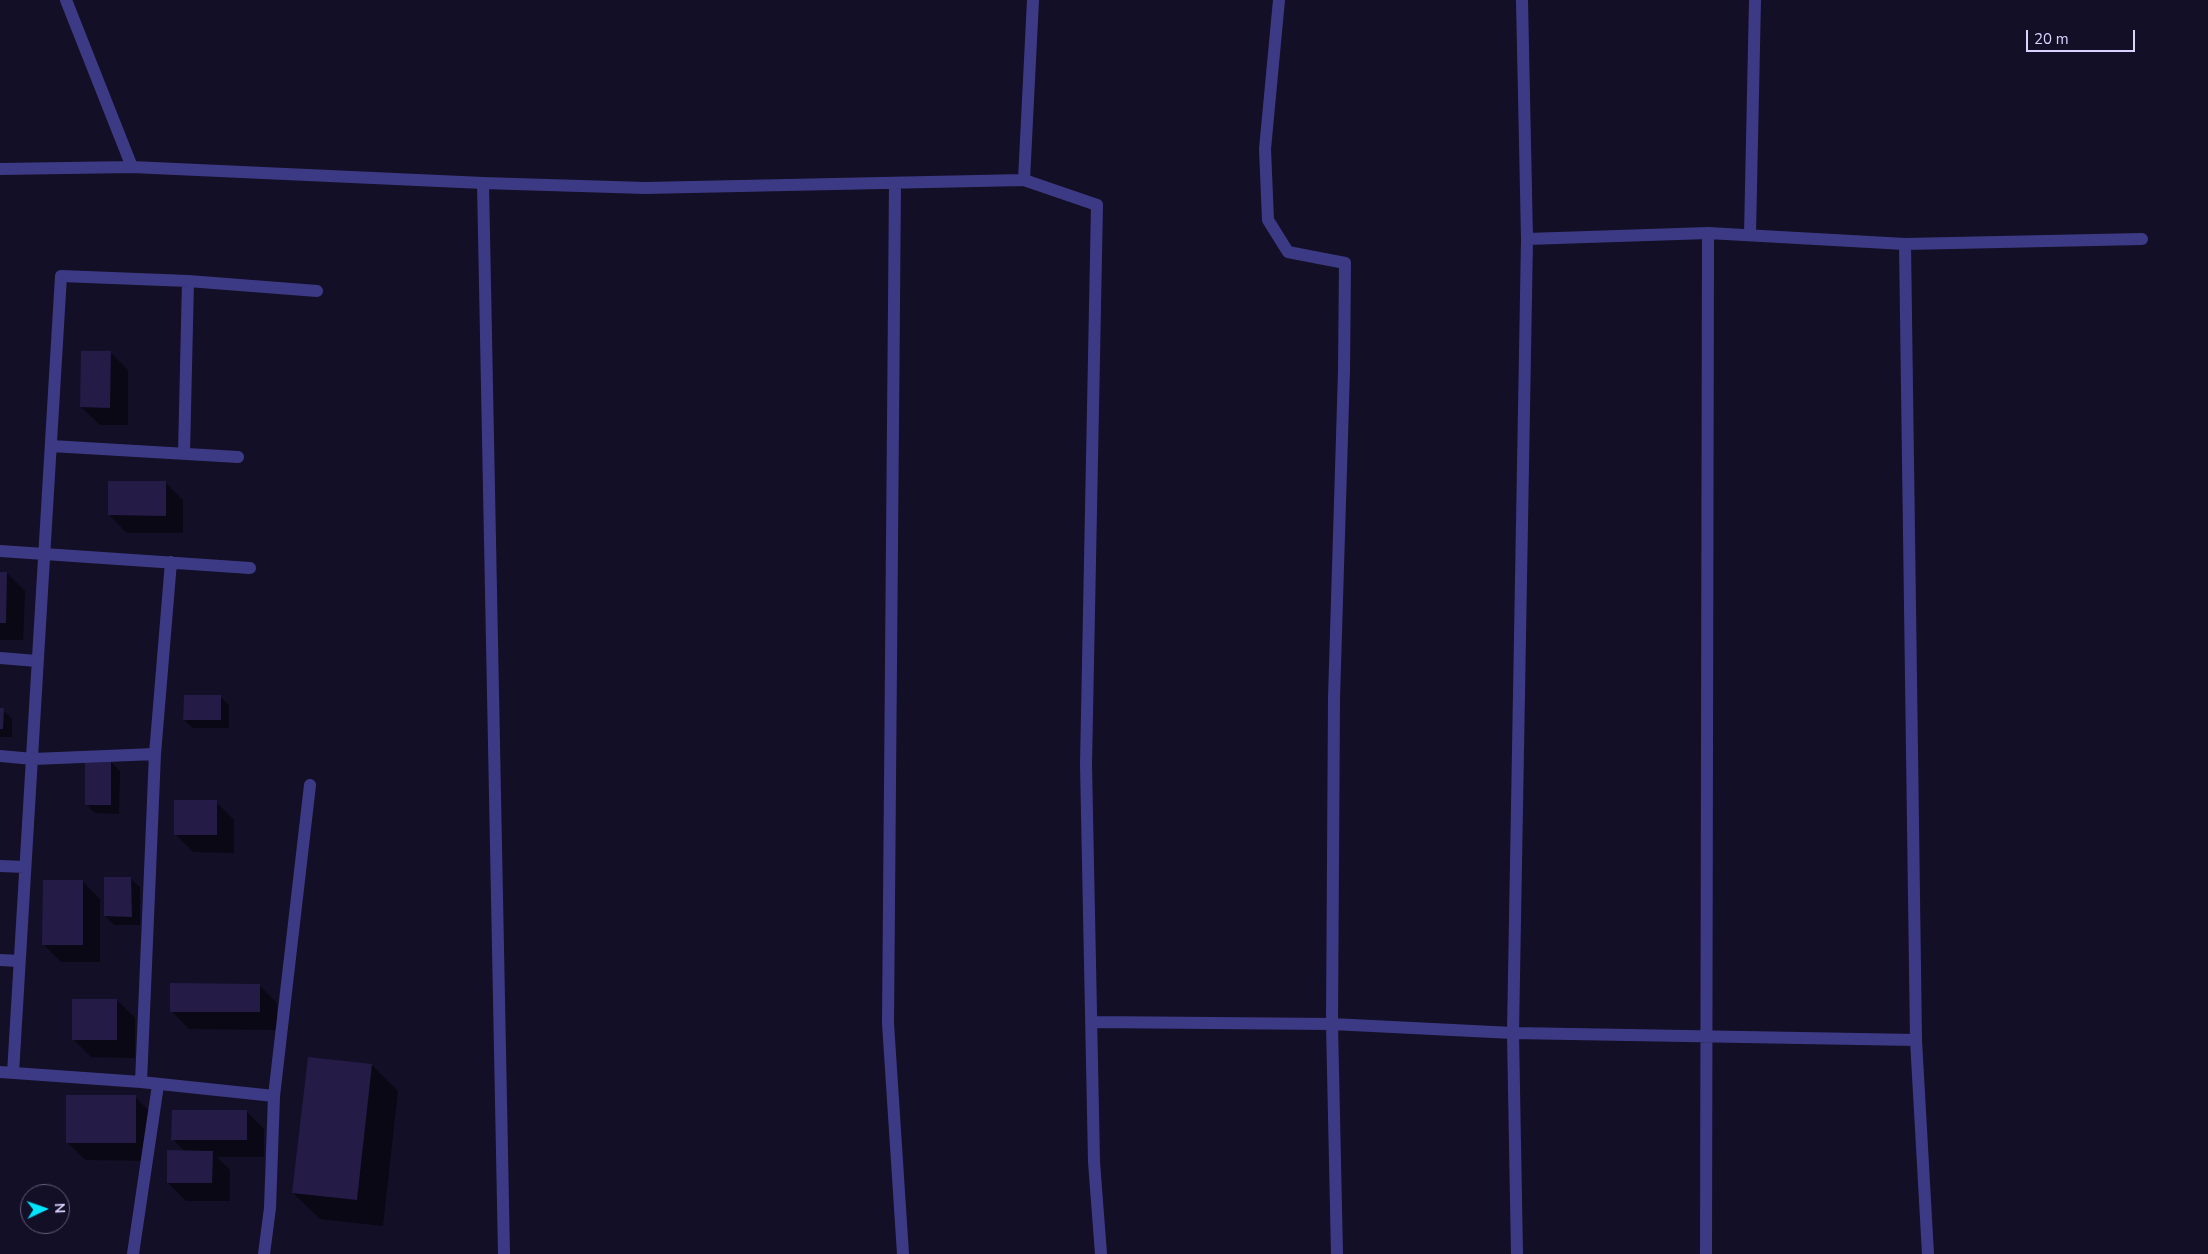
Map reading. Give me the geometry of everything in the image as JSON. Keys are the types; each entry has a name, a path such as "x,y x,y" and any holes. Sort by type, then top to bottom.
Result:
{"street":[{"path":"66,0 132,167"},
{"path":"1024,180 1033,0"},
{"path":"1279,0 1265,149 1268,220 1288,252 1345,263 1344,381 1334,698 1332,1024 1337,1254"},
{"path":"1517,1254 1514,1032 1526,239 1522,0"},
{"path":"1750,234 1755,0"},
{"path":"0,169 132,167 484,183 645,188 1024,180 1097,205 1086,764 1094,1162 1101,1254"},
{"path":"484,183 504,1254"},
{"path":"895,183 888,1023 903,1254"},
{"path":"1526,239 1708,233 1905,244 2142,239"},
{"path":"1706,1254 1708,233"},
{"path":"1905,244 1916,1040 1928,1254"},
{"path":"274,1096 158,1086 141,1082 6,1072 19,961 33,759 37,661 61,276 188,281 317,291"},
{"path":"184,454 188,281"},
{"path":"51,446 238,457"},
{"path":"0,551 250,568"},
{"path":"141,1082 155,754 171,562"},
{"path":"0,658 37,661"},
{"path":"0,756 33,759 155,754"},
{"path":"264,1254 270,1208 274,1096 310,785"},
{"path":"0,866 25,866"},
{"path":"0,960 19,961"},
{"path":"1091,1022 1332,1024 1514,1032 1916,1040"},
{"path":"133,1254 158,1086"}],"building":[{"path":"81,351 111,351 110,408 80,407"},
{"path":"108,481 166,481 166,516 108,515"},
{"path":"0,572 7,572 6,623 0,623"},
{"path":"184,695 221,695 221,720 183,720"},
{"path":"0,708 4,708 3,729 0,729"},
{"path":"85,760 111,761 111,805 85,805"},
{"path":"174,800 217,800 217,835 174,835"},
{"path":"104,877 131,877 132,917 104,916"},
{"path":"43,880 83,880 83,945 42,945"},
{"path":"170,983 260,984 260,1012 170,1012"},
{"path":"72,999 117,999 117,1040 72,1040"},
{"path":"308,1057 372,1064 357,1200 292,1193"},
{"path":"66,1095 136,1095 136,1143 66,1143"},
{"path":"172,1110 247,1110 247,1140 171,1140"},
{"path":"167,1150 213,1151 212,1183 167,1183"}]}
